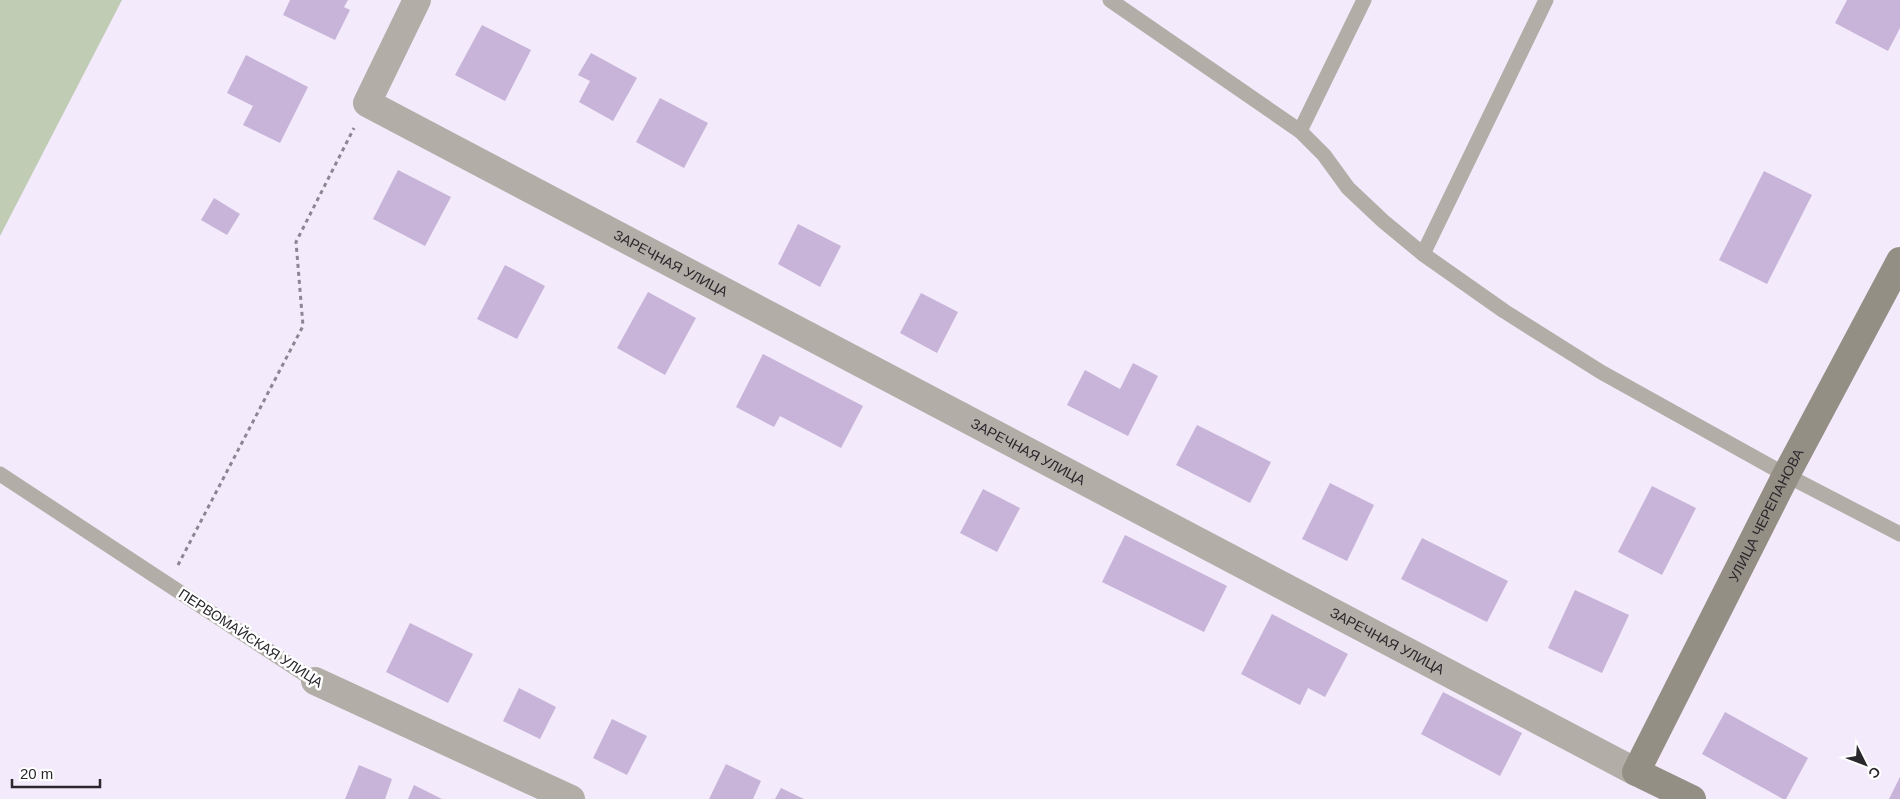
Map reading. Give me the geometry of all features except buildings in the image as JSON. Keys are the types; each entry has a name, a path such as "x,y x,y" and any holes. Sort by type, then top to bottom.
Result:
{"main road":[{"name":"УЛИЦА ЧЕРЕПАНОВА","path":"1636,772 1786,476 1900,261"},
{"name":"ЗАРЕЧНАЯ УЛИЦА","path":"1636,772 1692,799"}],"street":[{"path":"367,103 417,0"},
{"name":"ЗАРЕЧНАЯ УЛИЦА","path":"367,103 1636,772"},
{"name":"ПЕРВОМАЙСКАЯ УЛИЦА","path":"314,681 571,799"}],"lane":[{"path":"1110,0 1300,131 1324,155 1348,188 1383,221 1424,254 1504,311 1601,372 1786,476 1900,534"},
{"path":"1300,131 1364,0"},
{"path":"1424,254 1546,0"},
{"name":"ПЕРВОМАЙСКАЯ УЛИЦА","path":"0,474 314,681"}],"path":[{"path":"168,584 303,326 296,242 367,103"}],"green space":[{"path":"0,0 122,0 0,236"}]}
